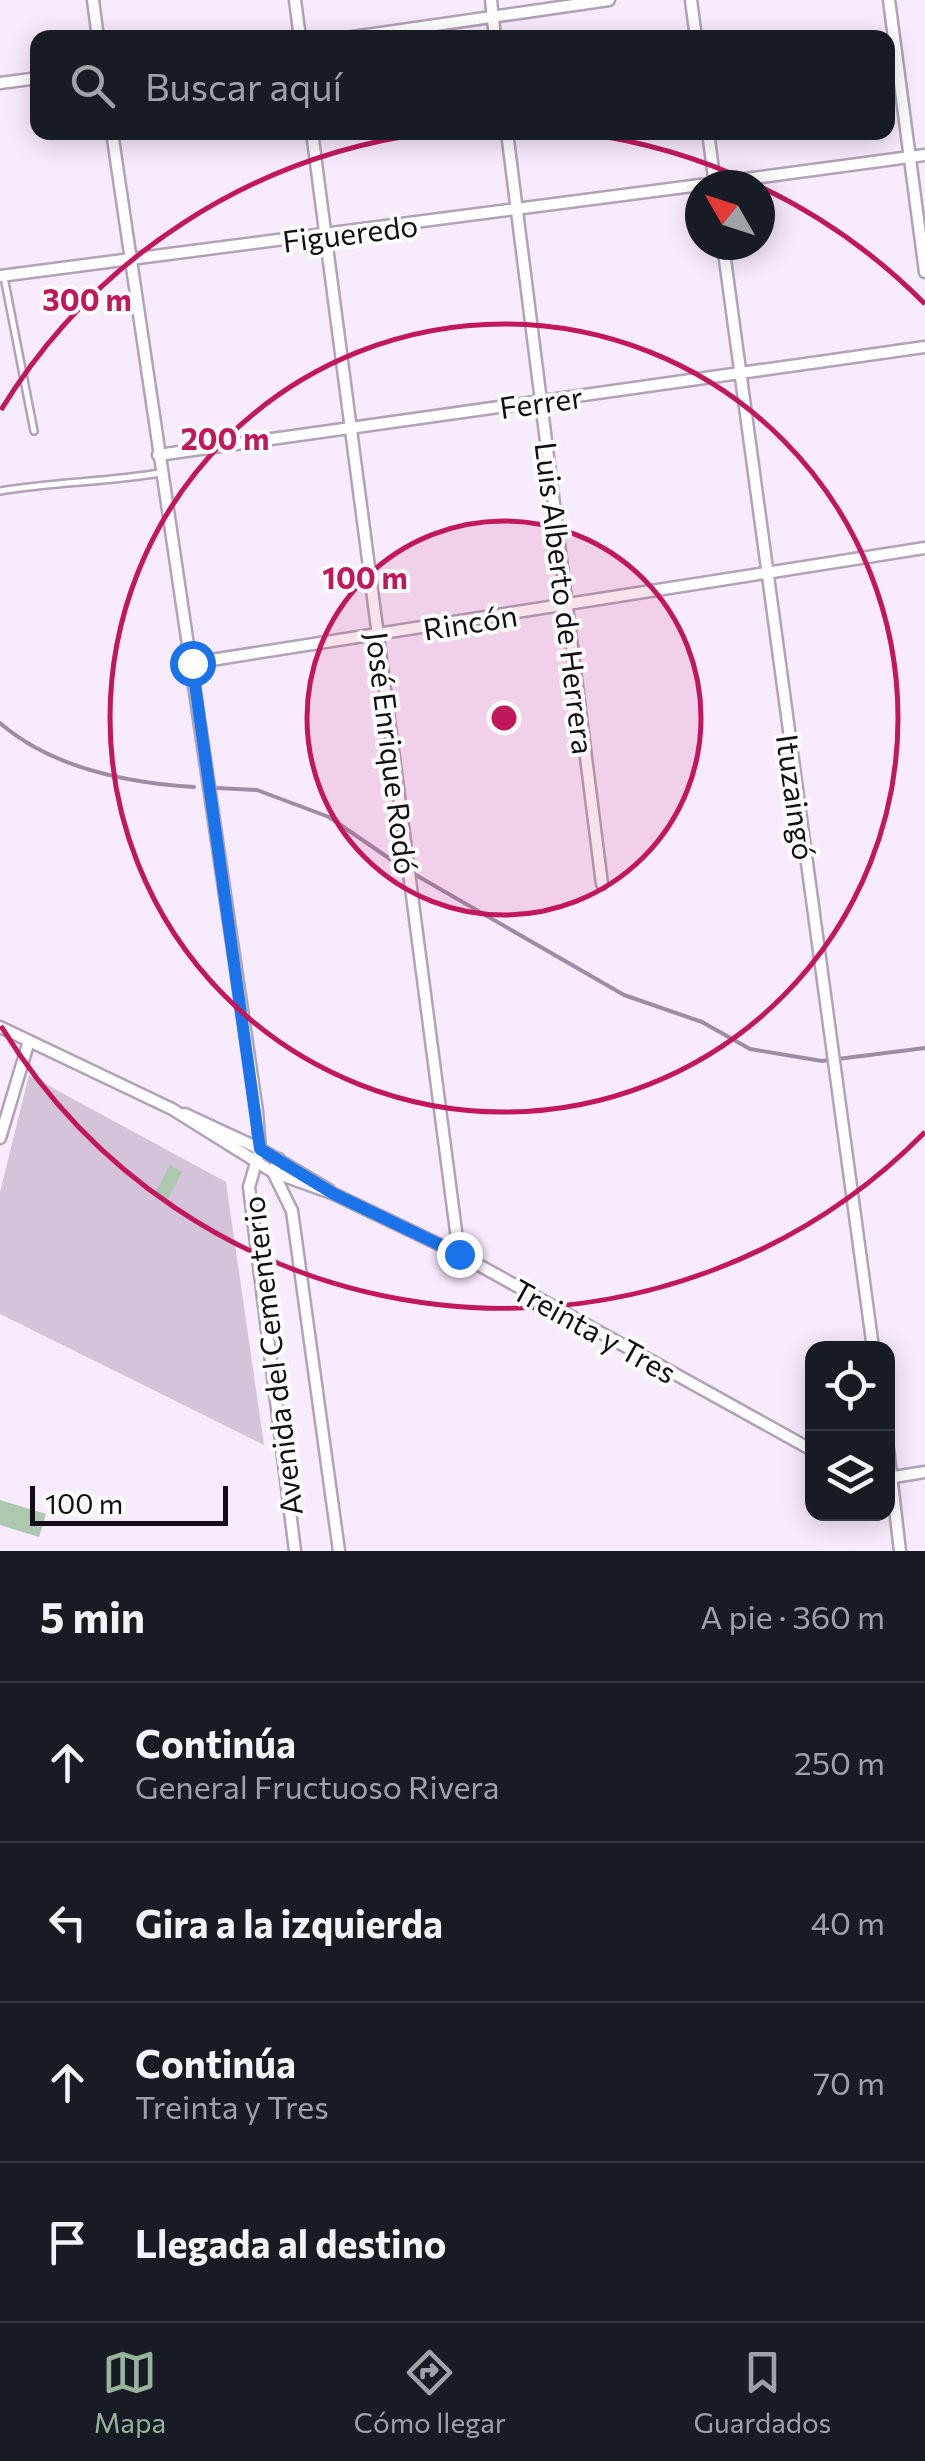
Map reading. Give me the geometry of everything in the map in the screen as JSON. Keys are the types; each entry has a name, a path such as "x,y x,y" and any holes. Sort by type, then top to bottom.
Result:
{"street":[{"path":"93,0 97,30"},
{"path":"295,0 299,30"},
{"path":"491,0 495,30"},
{"path":"399,30 609,0"},
{"path":"691,0 695,30"},
{"path":"890,0 894,30"},
{"path":"895,41 925,272"},
{"path":"0,82 30,79"},
{"path":"113,140 260,1149 254,1162"},
{"name":"José Enrique Rodó","path":"313,140 459,1254"},
{"name":"Luis Alberto de Herrera","path":"508,140 602,884"},
{"path":"709,140 713,170"},
{"name":"Figueredo","path":"775,176 925,155"},
{"name":"Figueredo","path":"2,276 685,187"},
{"name":"Ituzaingó","path":"725,260 873,1341"},
{"name":"Ferrer","path":"158,455 925,346"},
{"name":"Rincón","path":"192,663 925,548"},
{"name":"Treinta y Tres","path":"0,1027 172,1108 273,1172 334,1194 459,1254 805,1446"},
{"path":"0,1135 29,1041"},
{"path":"172,1108 279,1159 334,1194"},
{"path":"273,1172 279,1159"},
{"name":"Avenida del Cementerio","path":"254,1162 249,1188 252,1222 296,1551"},
{"name":"Avenida del Cementerio","path":"273,1172 292,1210 339,1551"},
{"path":"895,1477 925,1472"},
{"path":"895,1514 900,1551"}],"lane":[{"path":"2,276 34,431"},
{"path":"0,491 61,481 90,485 160,473"}],"shaded area":[{"path":"29,1075 226,1182 264,1445 0,1314 0,1192"}],"building":[{"path":"170,1165 182,1172 166,1202 154,1195"},
{"path":"0,1500 46,1514 39,1537 0,1525"}],"waterway":[{"path":"0,723 43,751 91,770 143,782 194,787"},
{"path":"217,788 257,790 329,817 393,861"},
{"path":"414,874 624,995 702,1022 750,1049 822,1061 925,1048"}],"route":[{"path":"192,663 260,1149 334,1194 459,1254"}]}
